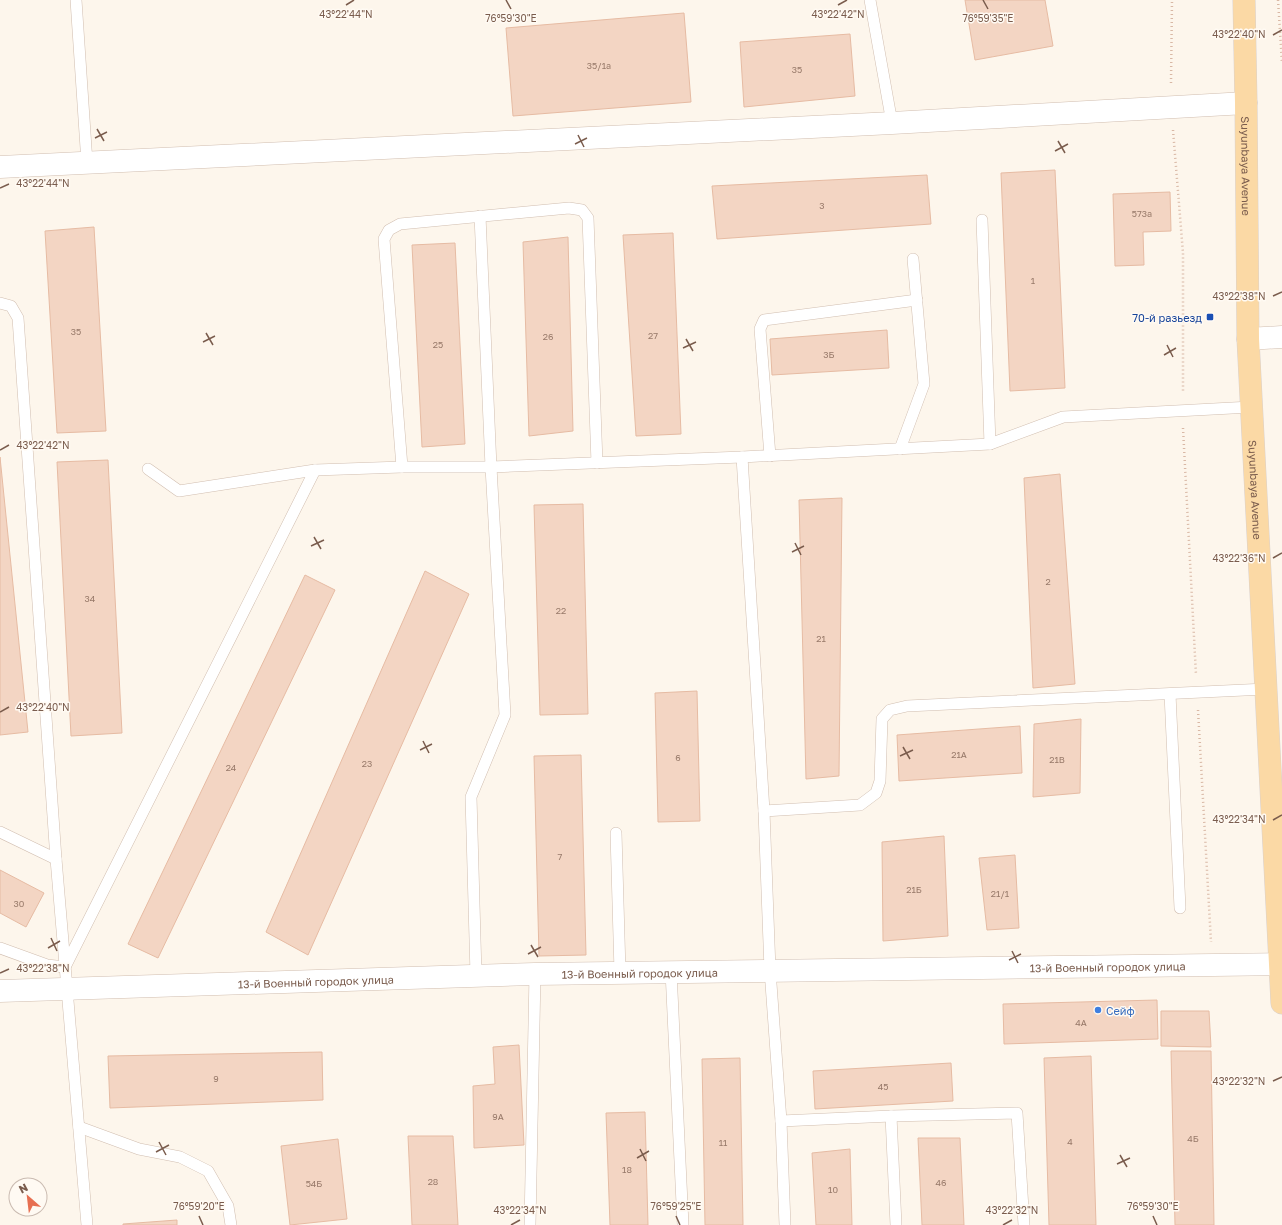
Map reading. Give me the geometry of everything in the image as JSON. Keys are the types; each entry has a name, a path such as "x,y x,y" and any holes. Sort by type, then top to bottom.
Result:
{"main road":[{"name":"Suyunbaya Avenue","path":"1244,0 1248,339 1282,1003"}],"street":[{"path":"0,167 892,123 1246,103"},
{"path":"1248,339 1282,337"},
{"name":"13-й Военный городок улица","path":"0,991 620,972 1281,964"}],"lane":[{"path":"76,0 87,163"},
{"path":"870,0 892,123"},
{"path":"402,467 384,239 388,230 400,224 569,208 582,210 588,218 597,463"},
{"path":"476,976 471,797 505,715 491,467 480,216"},
{"path":"982,220 990,444"},
{"path":"900,449 924,384 913,259"},
{"path":"770,456 760,329 764,320 917,300"},
{"path":"0,303 11,306 18,318 56,859 87,1225"},
{"path":"148,469 179,490 315,470 402,467 491,467 597,463 770,456 990,444 1063,417 1251,407"},
{"path":"742,457 764,811 770,970 781,1121 786,1225"},
{"path":"65,967 315,470"},
{"path":"764,811 860,805 876,793 880,781 882,720 890,710 907,706 1266,689"},
{"path":"1170,694 1180,908"},
{"path":"0,832 56,859"},
{"path":"616,833 620,972"},
{"path":"0,948 47,965 65,967"},
{"path":"671,972 683,1225"},
{"path":"530,1225 535,974"},
{"path":"781,1121 891,1116 1017,1113 1024,1225"},
{"path":"891,1116 896,1225"},
{"path":"79,1126 139,1148 180,1157 208,1171 228,1206 231,1225"}],"path":[{"path":"1172,0 1171,108 1183,253 1182,411 1212,965"},
{"path":"1278,0 1282,63"}],"building":[{"path":"965,0 1045,0 1053,46 975,60"},
{"path":"684,13 691,102 513,116 506,28"},
{"path":"850,34 855,96 744,107 740,42"},
{"path":"1055,170 1065,388 1010,391 1001,173"},
{"path":"927,175 931,224 717,239 712,186"},
{"path":"1170,192 1171,231 1143,232 1144,265 1115,266 1113,194"},
{"path":"94,227 106,431 57,433 45,231"},
{"path":"673,233 681,434 636,436 623,235"},
{"path":"568,237 573,431 529,436 523,242"},
{"path":"455,243 465,444 422,447 412,245"},
{"path":"887,330 889,368 772,375 770,339"},
{"path":"0,457 28,732 0,735"},
{"path":"108,460 122,733 71,736 57,462"},
{"path":"1060,474 1075,684 1033,688 1024,478"},
{"path":"842,498 839,776 806,779 799,500"},
{"path":"583,504 588,714 540,715 534,505"},
{"path":"425,571 469,594 308,955 266,932"},
{"path":"305,575 335,590 158,958 128,944"},
{"path":"697,691 700,821 658,822 655,693"},
{"path":"1081,719 1080,793 1033,797 1034,724"},
{"path":"1020,726 1022,773 899,781 897,735"},
{"path":"581,755 586,955 539,956 534,756"},
{"path":"944,836 948,936 883,941 882,842"},
{"path":"1015,855 1019,928 987,930 979,858"},
{"path":"0,870 44,893 26,927 0,913"},
{"path":"1157,1000 1158,1039 1004,1044 1003,1004"},
{"path":"1161,1011 1209,1011 1211,1047 1161,1046"},
{"path":"519,1045 524,1145 474,1148 473,1086 495,1084 493,1047"},
{"path":"1171,1051 1211,1051 1214,1225 1175,1225"},
{"path":"322,1052 323,1100 110,1108 108,1056"},
{"path":"1091,1056 1096,1225 1049,1225 1044,1058"},
{"path":"740,1058 743,1225 705,1225 702,1059"},
{"path":"951,1063 953,1101 815,1109 813,1071"},
{"path":"645,1112 648,1225 610,1225 606,1113"},
{"path":"408,1136 453,1136 458,1225 412,1225"},
{"path":"918,1138 960,1138 964,1225 922,1225"},
{"path":"338,1139 347,1219 290,1225 281,1146"},
{"path":"850,1149 852,1225 816,1225 812,1153"},
{"path":"177,1220 177,1225 123,1225 123,1224"}],"place":[{"name":"70-й разьезд","path":"1210,317"},
{"name":"Сейф","path":"1098,1010"}]}
